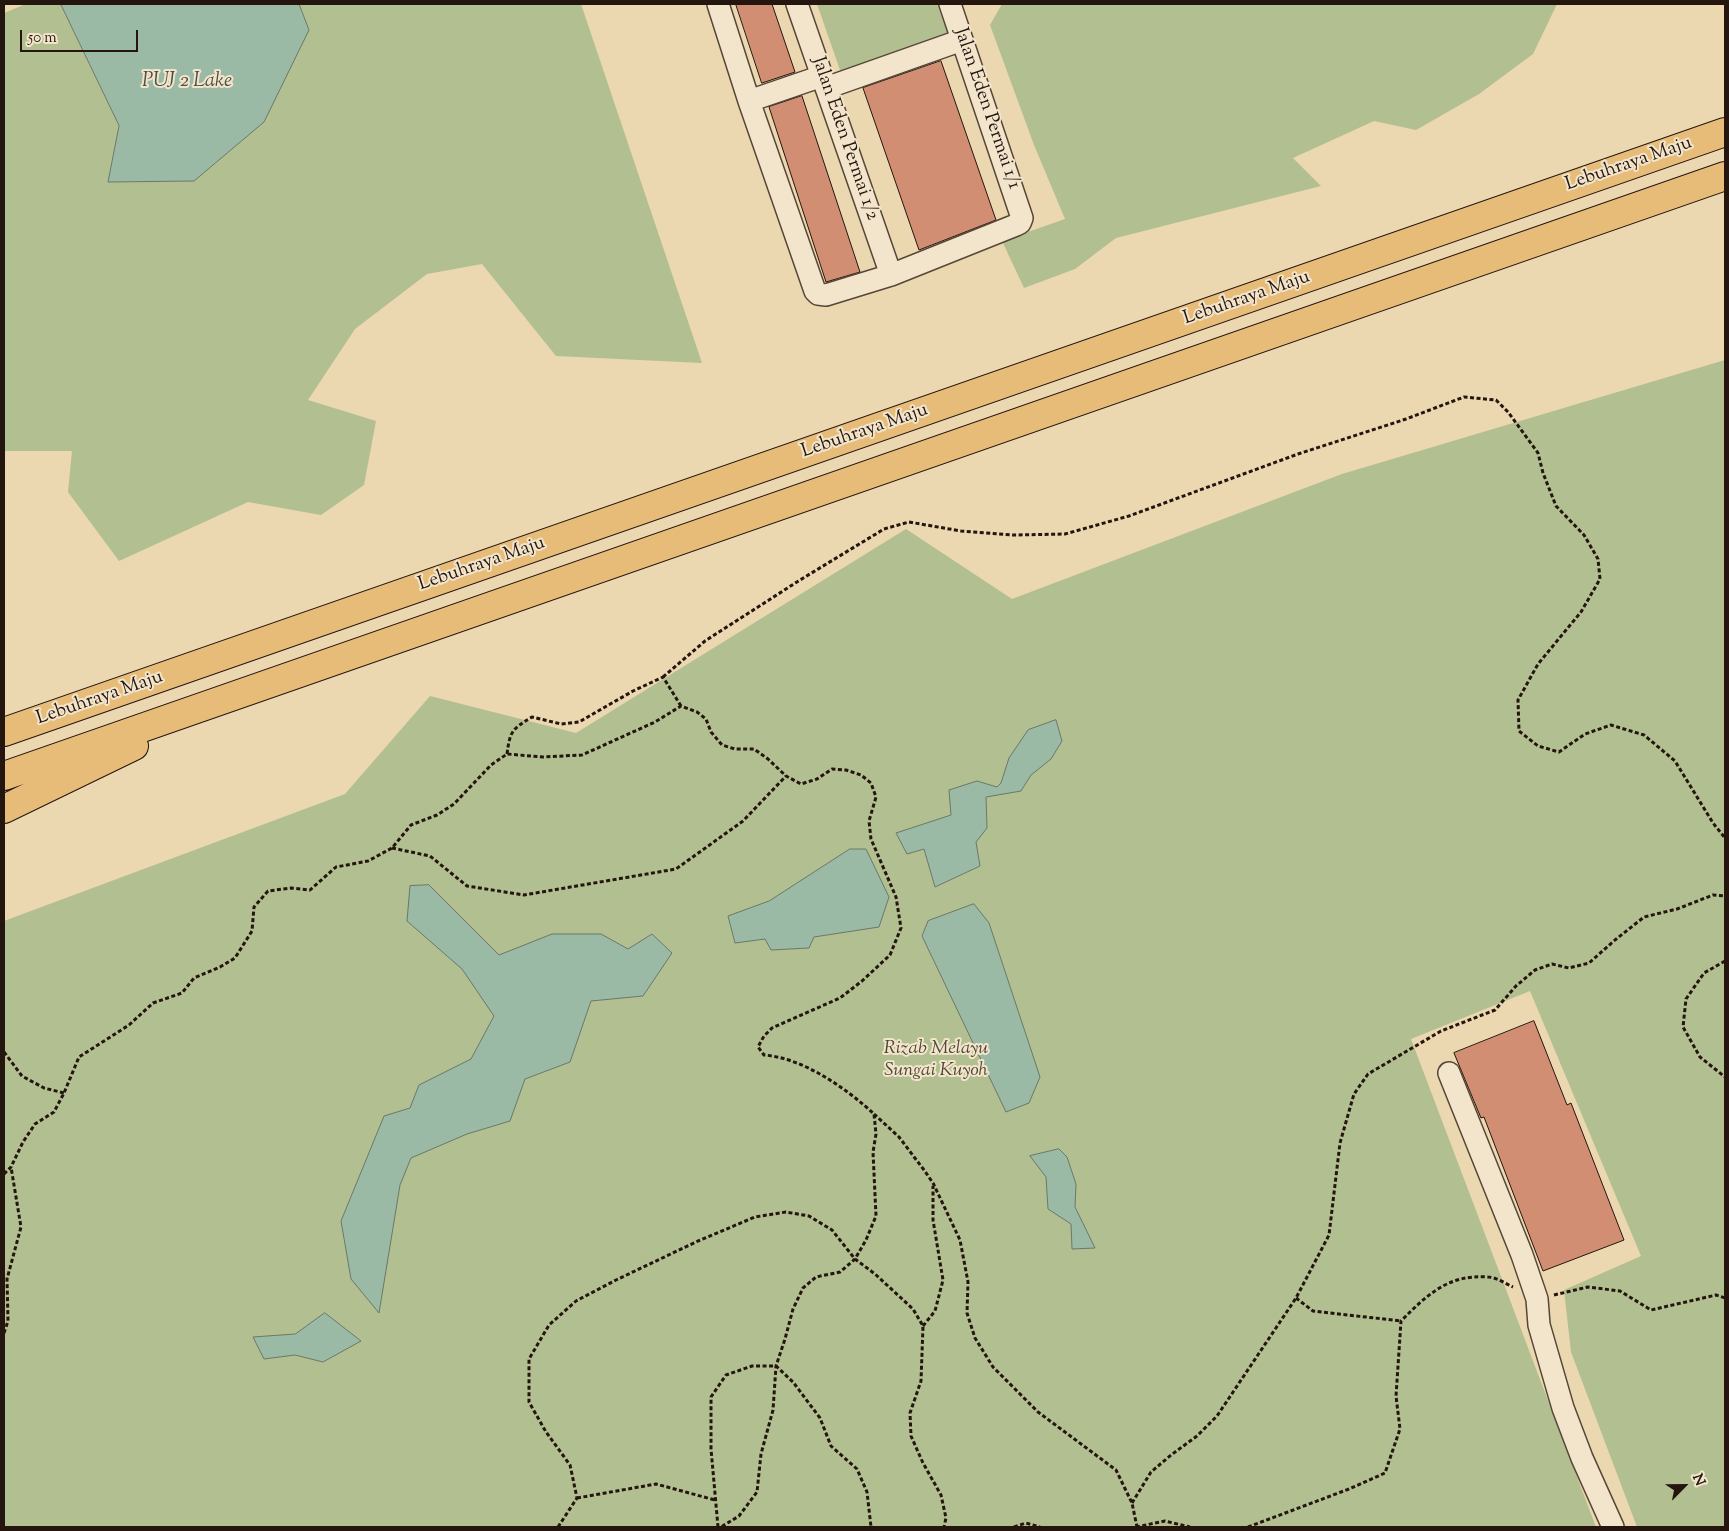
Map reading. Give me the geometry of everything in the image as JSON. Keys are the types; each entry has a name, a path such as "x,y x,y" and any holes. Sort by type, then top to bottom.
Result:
{"highway":[{"name":"Lebuhraya Maju","path":"4,732 1725,132"},
{"path":"4,776 1725,176"},
{"path":"4,713 110,678 249,647"},
{"path":"4,810 128,750 176,716"}],"street":[{"path":"718,4 749,101 815,291 818,294 826,295 891,275"},
{"name":"Jalan Eden Permai 1/2","path":"797,4 891,275"},
{"name":"Jalan Eden Permai 1/1","path":"891,275 1016,226 1020,223 1022,214 950,4"},
{"path":"749,101 824,82 962,40"},
{"path":"1450,1072 1537,1298 1539,1325 1563,1408 1582,1458 1613,1527"}],"path":[{"path":"506,754 509,737 515,727 532,717 561,724 579,722 633,691 663,677 705,641 884,529 909,522 969,532 1014,535 1065,534 1129,516 1298,454 1406,419 1464,397 1496,400 1508,412 1538,453 1543,473 1556,506 1584,535 1598,559 1600,579 1581,612 1538,664 1518,700 1519,731 1538,746 1559,752 1585,734 1611,725 1644,735 1675,761 1713,823 1725,838"},
{"path":"663,677 681,706 696,712 706,719 711,732 722,744 735,749 754,749 786,776 801,784 817,779 832,769 846,770 860,775 871,783 876,797 869,820 871,839 896,897 901,928 890,955 840,998 772,1028 758,1046 764,1054 780,1056 824,1077 856,1097 899,1137 933,1183 960,1240 968,1282 967,1313 975,1338 993,1367 1038,1412 1116,1470 1132,1503 1136,1527 1165,1521 1190,1527"},
{"path":"4,1174 11,1167 23,1142 35,1124 54,1112 79,1057 129,1025 153,1003 182,993 194,978 220,967 235,958 252,932 254,907 268,891 291,888 310,890 336,867 368,861 392,848 411,825 437,815 454,804 491,765 506,754 543,756 582,755 655,722 681,706"},
{"path":"392,848 430,856 467,886 524,895 676,869 743,821 786,776"},
{"path":"1132,1503 1151,1472 1197,1436 1216,1416 1296,1298 1329,1235 1340,1142 1354,1094 1368,1074 1441,1031 1495,1010 1516,986 1535,970 1552,964 1569,968 1588,963 1644,917 1677,909 1713,895 1725,896"},
{"path":"1725,961 1704,973 1686,999 1683,1027 1700,1057 1725,1077"},
{"path":"4,1052 22,1076 44,1088 64,1093"},
{"path":"872,1527 867,1492 857,1469 831,1446 820,1418 793,1382 776,1366 752,1366 726,1375 711,1397 711,1449 715,1500 720,1527 739,1516 757,1492 761,1454 773,1410 776,1366 793,1310 803,1288 816,1277 840,1272 855,1259 866,1240 876,1216 873,1152 876,1134 874,1114"},
{"path":"4,1333 8,1321 8,1279 21,1227 11,1167"},
{"path":"922,1326 935,1310 943,1280 933,1220 933,1183"},
{"path":"578,1498 570,1465 546,1432 529,1402 529,1359 549,1325 576,1301 616,1280 698,1241 755,1217 786,1212 809,1216 832,1230 855,1259 875,1274 913,1309 922,1326 922,1381 910,1413 911,1436 942,1495 946,1518 944,1527"},
{"path":"1248,1527 1349,1489 1385,1473 1400,1429 1396,1396 1401,1321 1425,1297 1454,1279 1489,1277 1537,1298 1588,1287 1620,1291 1651,1310 1716,1295 1725,1298"},
{"path":"1296,1298 1313,1311 1401,1321"},
{"path":"558,1527 578,1498 656,1484 715,1500"},
{"path":"1014,1527 1026,1523 1040,1527"}],"green space":[{"path":"26,4 61,4 119,126 108,182 194,181 309,30 299,4 581,4 702,363 556,356 482,264 427,274 355,329 308,400 376,421 364,485 321,515 248,502 119,561 68,492 72,451 4,451 4,13"},
{"path":"817,4 937,4 949,37 841,73"},
{"path":"1002,4 1557,4 1533,54 1479,94 1416,130 1374,121 1293,158 1321,186 1116,238 1075,269 1024,288 1002,241 1065,219 1034,145 990,25"},
{"name":"Rizab Melayu Sungai Kuyoh","path":"1725,360 1725,1527 1637,1527 1571,1352 1564,1290 1641,1256 1530,991 1411,1039 1596,1527 4,1527 4,921 345,794 430,696 576,733 906,529 1012,599 1342,474"}],"water":[{"name":"PUJ 2 Lake","path":"61,4 299,4 309,30 264,122 194,181 108,182 119,126"},
{"path":"1056,720 1062,741 1051,759 1031,775 1021,791 986,797 987,828 976,842 980,866 935,887 924,849 907,854 896,833 951,815 949,790 977,781 997,787 1001,783 1009,758 1028,730"},
{"path":"850,849 866,849 889,897 879,927 814,937 809,948 771,950 765,939 735,943 728,916 769,901"},
{"path":"429,885 499,955 552,934 601,934 628,949 652,934 672,953 643,996 591,1001 570,1062 525,1079 510,1121 467,1134 411,1158 400,1185 379,1313 351,1279 341,1221 384,1116 410,1108 419,1085 471,1059 494,1016 462,969 407,921 410,886"},
{"path":"974,904 989,923 1040,1077 1029,1103 1006,1112 922,936 928,921"},
{"path":"1059,1149 1067,1157 1076,1184 1075,1207 1095,1248 1072,1249 1071,1224 1048,1209 1046,1177 1030,1156"},
{"path":"325,1313 361,1341 323,1362 295,1355 264,1359 253,1337 295,1334"}],"building":[{"path":"736,4 772,4 795,72 762,83"},
{"path":"941,61 996,220 919,250 863,88"},
{"path":"802,96 860,272 826,282 769,107"},
{"path":"1534,1021 1567,1105 1571,1103 1624,1240 1543,1271 1484,1117 1481,1118 1454,1053"}]}
